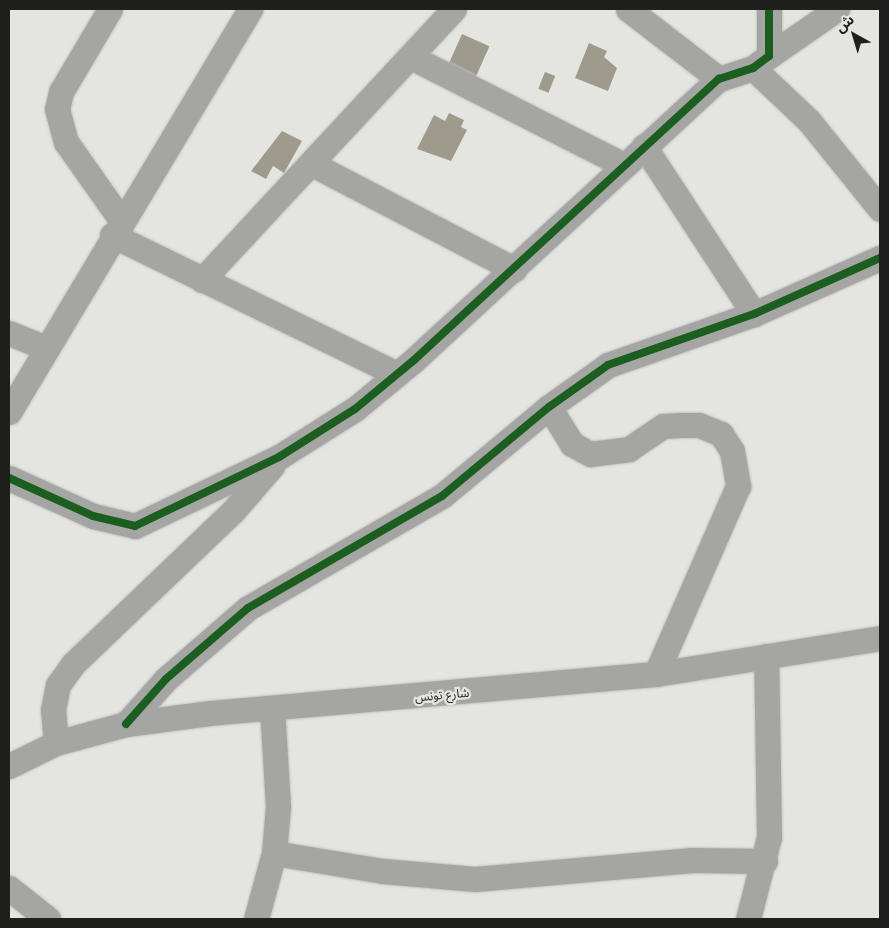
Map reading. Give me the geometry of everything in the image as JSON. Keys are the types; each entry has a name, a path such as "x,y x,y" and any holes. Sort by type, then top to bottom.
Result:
{"street":[{"path":"110,9 61,92 57,109 66,142 116,228 202,280 397,374"},
{"path":"9,412 116,228 250,9"},
{"path":"202,280 312,164 454,9"},
{"path":"631,9 719,79"},
{"path":"770,9 761,62 880,209"},
{"path":"9,478 93,516 135,526 279,458 355,409 397,374 514,269 644,146 719,79 761,62 837,9"},
{"path":"411,57 624,165"},
{"path":"644,146 754,314"},
{"path":"312,164 514,269"},
{"path":"126,724 166,679 248,608 434,501 549,407 634,353 754,314 880,258"},
{"path":"9,332 46,348"},
{"path":"549,407 572,444 590,454 629,449 663,426 681,424 699,425 721,434 732,451 738,486 656,674"},
{"path":"56,743 53,710 58,686 74,664 232,511 279,458"},
{"name":"شارع تونس","path":"9,766 56,743 126,724 656,674 880,638"},
{"path":"748,919 765,861 770,799 766,656"},
{"path":"256,919 274,853 278,806 272,709"},
{"path":"274,853 383,871 475,879 692,860 765,861"},
{"path":"9,888 48,919"}],"building":[{"path":"462,34 489,46 472,85 445,73"},
{"path":"589,43 607,51 604,57 617,68 608,91 575,78"},
{"path":"545,72 555,76 548,93 538,89"},
{"path":"449,113 464,120 461,127 467,130 451,161 417,149 434,115 445,121"},
{"path":"282,131 302,141 284,173 273,166 266,179 251,171"}],"cycle path":[{"path":"9,478 93,516 135,526 279,457 355,409 414,360 719,79 753,68 769,56 769,9"},
{"path":"126,724 166,679 248,608 442,496 549,407 608,365 754,314 880,258"}]}
